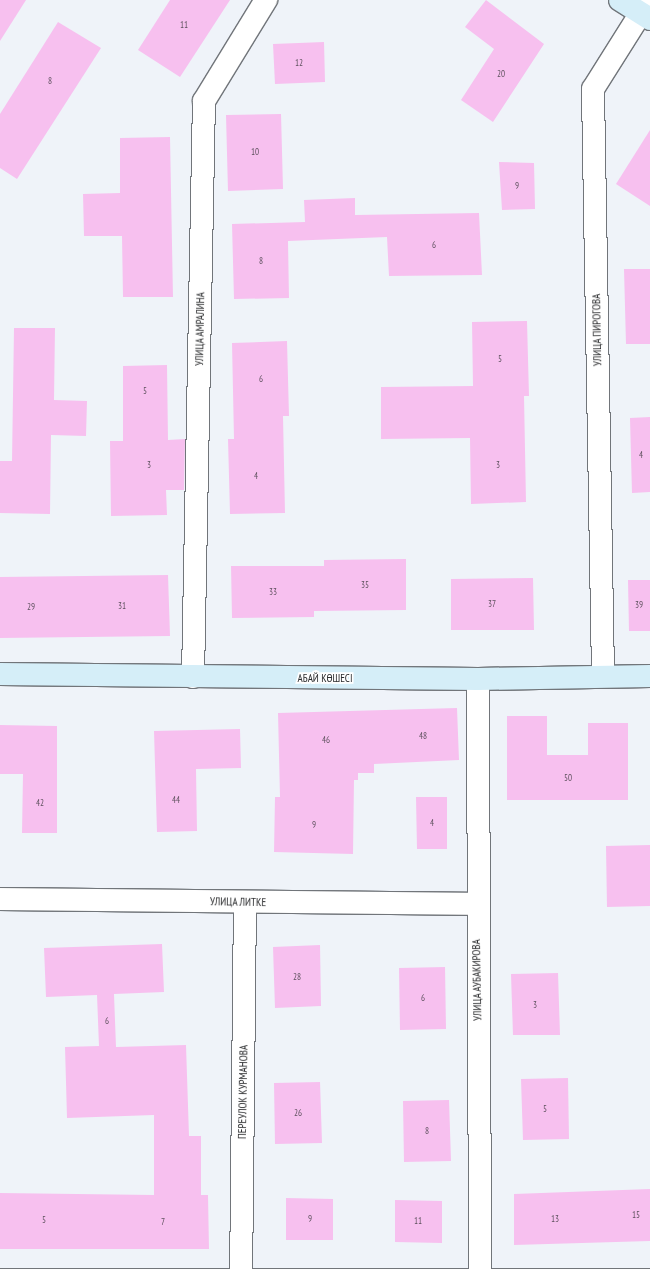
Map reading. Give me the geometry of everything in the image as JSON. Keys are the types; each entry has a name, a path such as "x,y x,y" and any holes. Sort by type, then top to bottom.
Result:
{"main road":[{"path":"620,0 646,11"},
{"name":"АБАЙ КӨШЕСІ","path":"0,674 478,679 603,675 650,676"}],"street":[{"name":"УЛИЦА АМРАЛИНА","path":"193,677 204,101 266,0"},
{"name":"УЛИЦА ПИРОГОВА","path":"603,675 593,89 646,11"},
{"name":"УЛИЦА АУБАКИРОВА","path":"478,679 477,904 480,1280"},
{"name":"УЛИЦА ЛИТКЕ","path":"0,899 477,904"},
{"name":"ПЕРЕУЛОК КУРМАНОВА","path":"241,1281 245,902"},
{"path":"0,1280 650,1280"}],"building":[{"path":"0,0 26,0 0,41"},
{"path":"170,0 230,0 180,77 138,50"},
{"path":"486,0 544,44 493,122 461,100 494,49 465,27"},
{"path":"58,22 101,48 17,179 0,168 0,114"},
{"path":"324,42 325,82 275,84 273,44"},
{"path":"281,114 283,189 228,191 226,115"},
{"path":"650,130 650,206 616,184"},
{"path":"170,137 173,297 123,297 122,236 84,236 83,194 120,193 120,138"},
{"path":"499,162 534,163 535,209 502,210"},
{"path":"355,198 355,215 479,213 482,275 389,276 387,237 288,241 289,298 234,299 232,224 305,222 304,200"},
{"path":"624,269 650,269 650,344 626,344"},
{"path":"527,321 529,396 524,396 526,502 471,504 470,438 381,439 381,387 473,386 472,322"},
{"path":"14,328 55,328 54,400 87,401 86,436 51,435 50,514 0,513 0,461 12,461"},
{"path":"287,341 289,416 283,416 285,513 230,514 228,439 234,439 232,343"},
{"path":"167,365 168,440 185,439 184,490 166,490 167,515 111,516 110,441 123,441 123,366"},
{"path":"650,417 650,492 632,493 630,418"},
{"path":"406,559 406,610 314,611 314,617 232,618 231,566 324,566 324,560"},
{"path":"168,575 170,636 0,638 0,577"},
{"path":"533,578 534,630 451,630 451,579"},
{"path":"628,580 650,580 650,631 629,631"},
{"path":"457,708 459,760 374,764 374,773 358,773 358,780 354,780 353,854 274,852 275,797 280,797 278,713"},
{"path":"507,716 547,716 547,755 588,755 588,723 628,723 628,800 507,800"},
{"path":"0,725 57,726 57,833 22,833 23,774 0,774"},
{"path":"240,729 241,768 196,769 197,831 157,832 154,731"},
{"path":"416,797 447,797 447,849 417,849"},
{"path":"650,845 650,906 607,907 606,846"},
{"path":"162,944 164,992 114,994 116,1047 186,1045 189,1136 201,1136 201,1195 208,1195 209,1249 0,1249 0,1193 154,1195 154,1115 67,1118 65,1047 99,1046 97,995 46,997 44,948"},
{"path":"320,945 321,1006 275,1008 273,947"},
{"path":"445,967 446,1029 400,1030 399,968"},
{"path":"558,973 560,1035 513,1035 511,974"},
{"path":"568,1078 569,1139 523,1140 521,1079"},
{"path":"320,1082 322,1143 275,1144 274,1083"},
{"path":"449,1100 451,1161 404,1162 403,1101"},
{"path":"650,1189 650,1241 514,1245 514,1194"},
{"path":"286,1198 333,1199 333,1240 286,1240"},
{"path":"395,1200 442,1201 442,1243 395,1242"}]}
